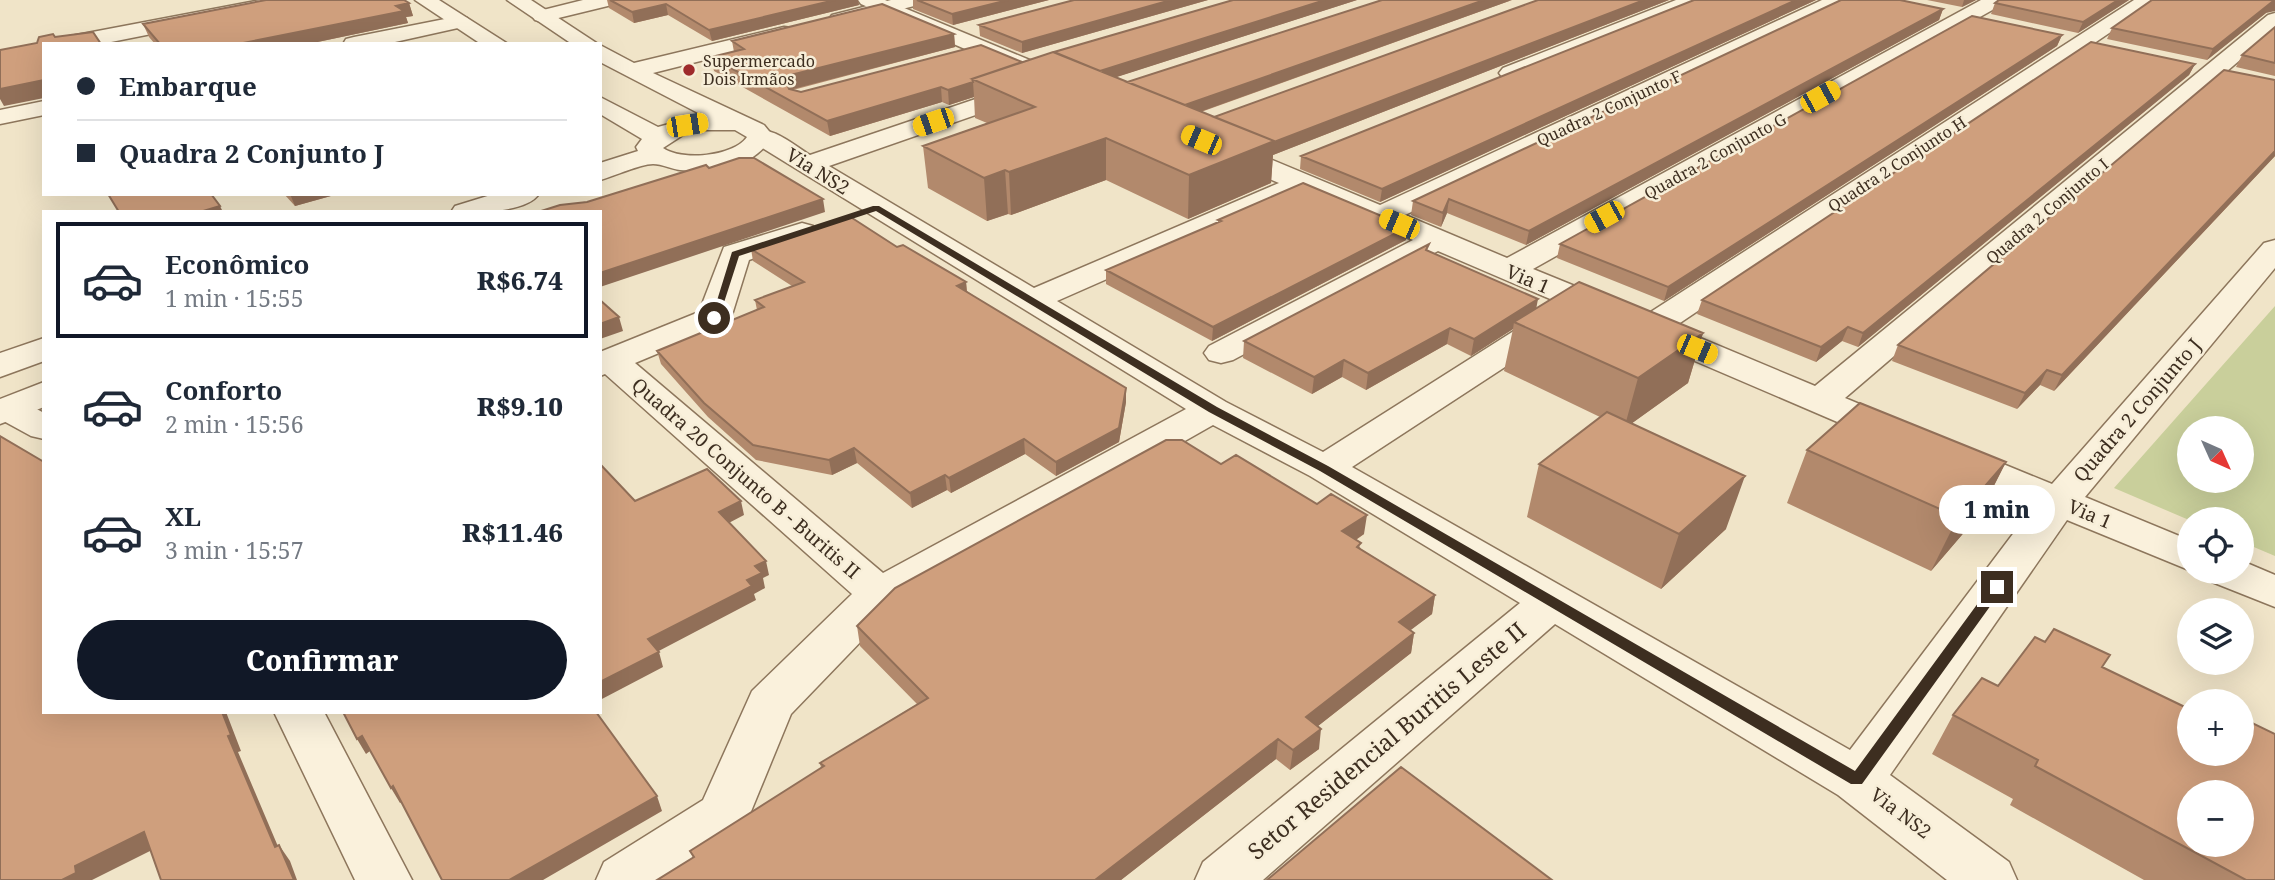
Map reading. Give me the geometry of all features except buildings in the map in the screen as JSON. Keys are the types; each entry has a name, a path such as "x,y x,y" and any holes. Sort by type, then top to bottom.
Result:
{"street":[{"path":"76,42 292,0"},
{"path":"517,0 584,42"},
{"path":"542,16 609,0"},
{"path":"631,71 697,54 809,18 853,0"},
{"path":"1488,82 1694,0"},
{"name":"Quadra 2 Conjunto F","path":"1380,216 1838,0"},
{"name":"Quadra 2 Conjunto H","path":"1648,329 2069,40 2148,0"},
{"path":"605,55 889,2 965,43 1041,71 809,164"},
{"path":"359,42 447,8 495,42"},
{"name":"Quadra 2 Conjunto G","path":"1508,270 1964,17 1993,11"},
{"path":"1938,12 1964,17"},
{"name":"Quadra 2 Conjunto I","path":"1819,401 2275,19"},
{"path":"2069,40 2109,48"},
{"path":"672,43 697,54"},
{"name":"Via NS2","path":"605,55 744,139 809,164 876,208 1213,410 1324,468 1549,603 1857,780 1989,880"},
{"path":"602,106 655,158"},
{"path":"0,117 42,108"},
{"path":"655,158 670,130 696,124 744,139"},
{"path":"602,171 744,139"},
{"name":"Via 1","path":"1201,140 1288,170 1380,216 2177,551"},
{"path":"1033,300 1288,170"},
{"path":"472,210 518,196"},
{"path":"606,363 714,318 735,254 876,208"},
{"path":"1221,353 1437,240"},
{"name":"Quadra 2 Conjunto J","path":"1857,780 2059,502 2275,249"},
{"path":"1324,468 1583,302"},
{"path":"0,366 42,349"},
{"name":"Quadra 20 Conjunto B - Buritis II","path":"606,363 880,594"},
{"path":"5,411 42,394"},
{"path":"624,880 724,815 770,704 880,594 1213,410"},
{"path":"5,411 42,427"},
{"path":"2254,583 2275,592"},
{"name":"Setor Residencial Buritis Leste II","path":"1223,880 1549,603"},
{"path":"300,714 384,880"}],"green space":[{"path":"2275,306 2275,556 2254,547 2254,507 2177,507 2177,515 2114,488 2177,417 2177,494 2254,494 2254,416 2178,416"}],"place":[{"name":"Supermercado Dois Irmãos","path":"689,70"}],"route":[{"path":"714,318 735,254 876,208 1213,410 1324,468 1549,603 1857,780 1997,587"}]}
